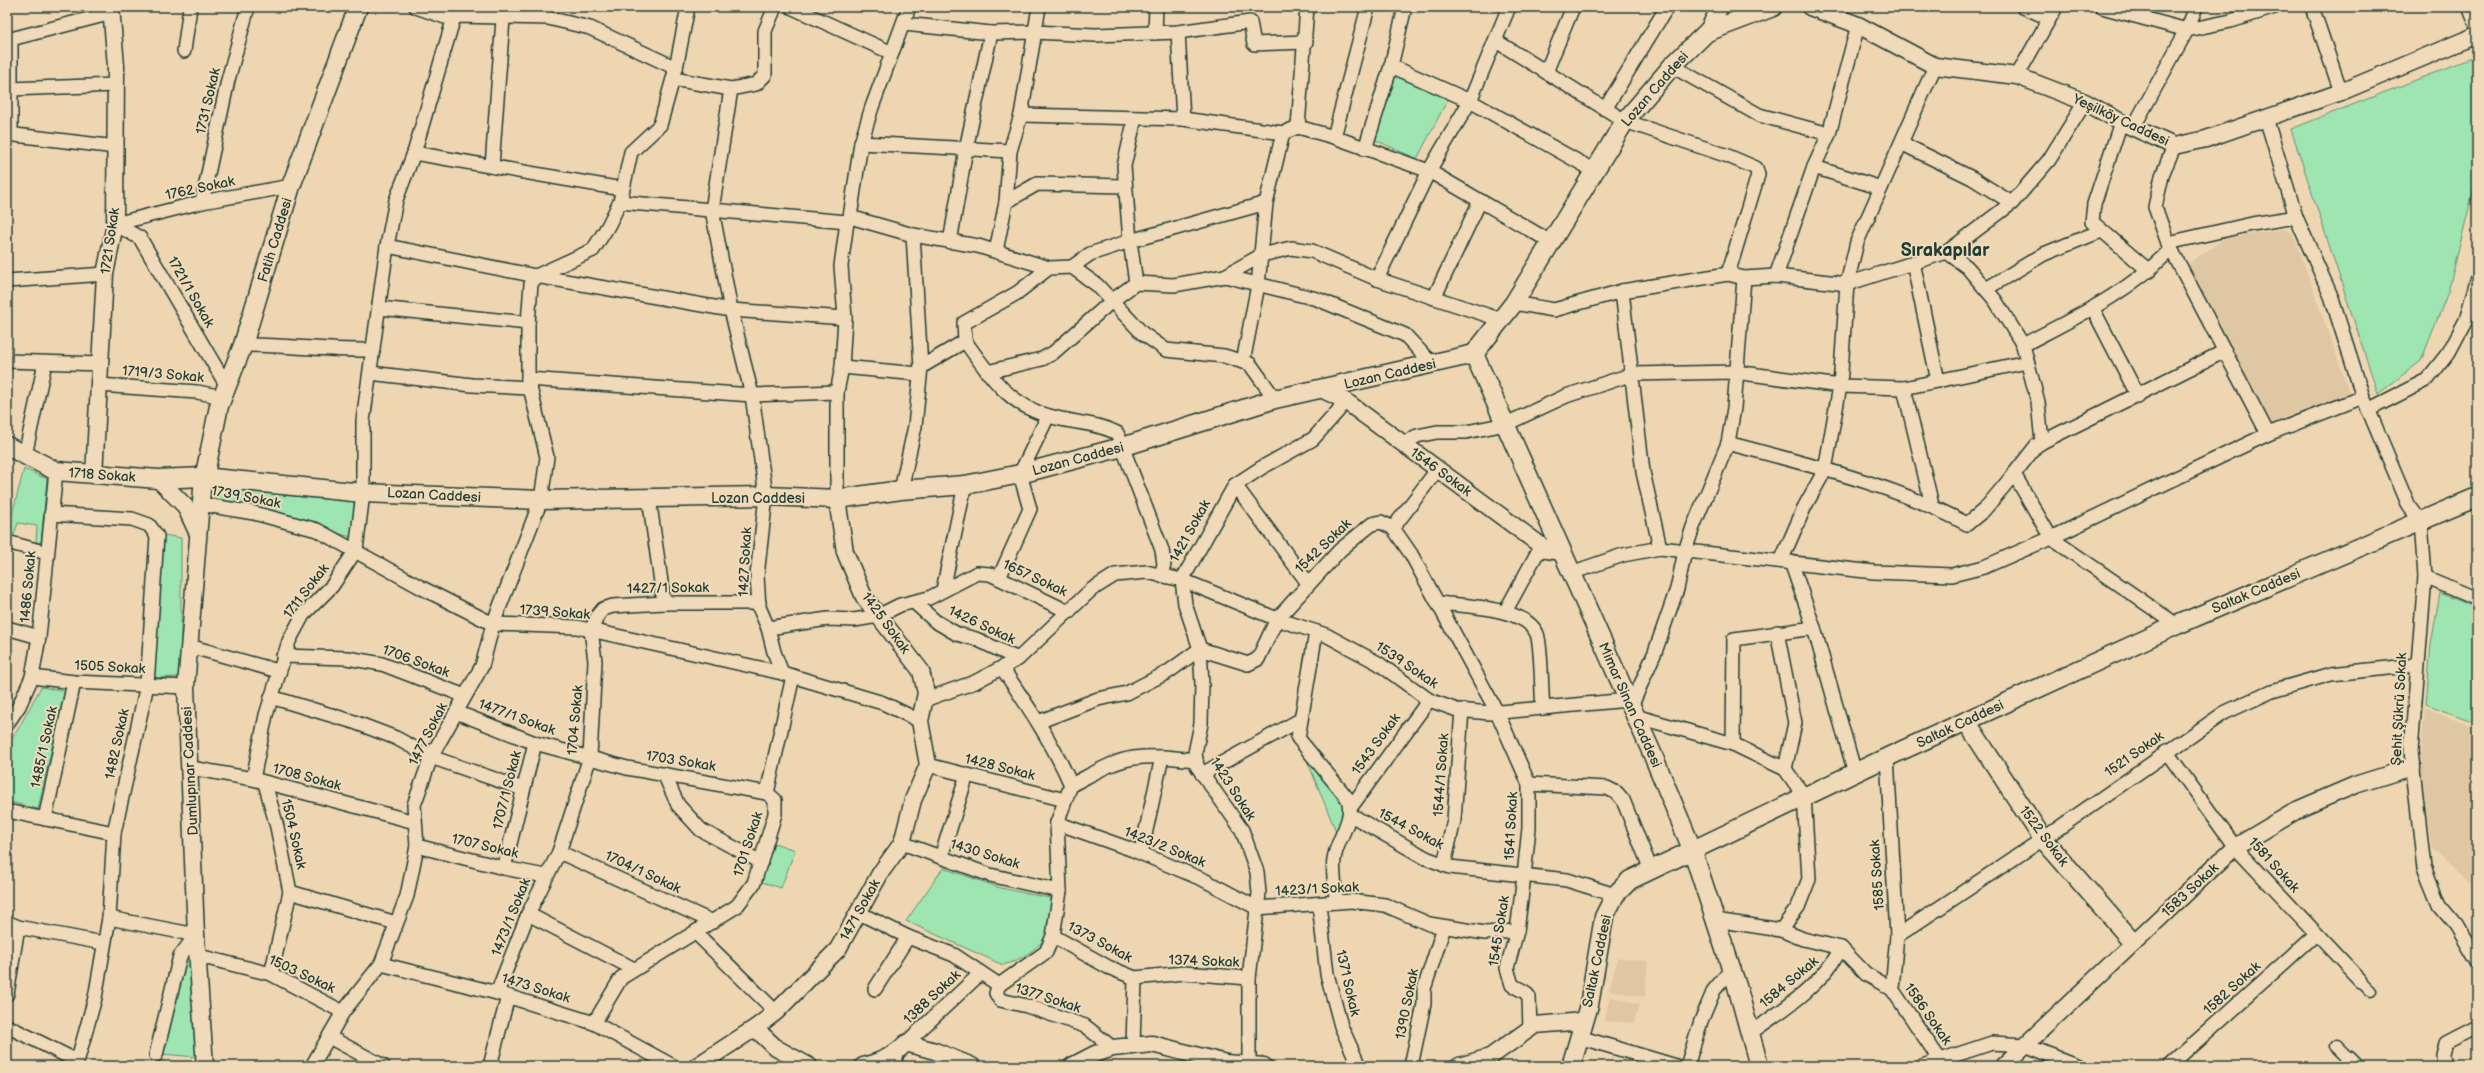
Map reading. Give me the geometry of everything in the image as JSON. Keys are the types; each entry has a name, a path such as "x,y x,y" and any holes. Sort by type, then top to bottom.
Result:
{"main road":[{"name":"Fatih Caddesi","path":"203,477 219,406 243,345 291,186 358,7"},
{"name":"Lozan Caddesi","path":"203,477 363,492 541,500 766,496 837,499 901,490 965,485 1020,474 1122,447 1275,399 1474,354 1514,303 1625,121 1672,66 1707,32 1773,7"},
{"name":"Mimar Sinan Caddesi","path":"1474,354 1632,708 1692,849 1731,970 1759,1066"},
{"name":"1718 Sokak","path":"7,446 56,471 158,479 203,477"},
{"name":"Saltak Caddesi","path":"1571,1066 1581,1029 1590,1005 1604,917 1615,895 1630,880 1855,772 2177,625 2477,497"},
{"name":"1522 Sokak","path":"1966,721 2043,838 2134,942"}],"street":[{"path":"184,51 190,7"},
{"name":"1731 Sokak","path":"202,202 228,80 248,7"},
{"path":"416,7 445,17 456,11 503,18 548,18 590,28 674,74 731,89 756,84 765,75 765,31 775,7"},
{"path":"536,276 593,250 620,202 631,152 660,125 674,74 688,7"},
{"path":"791,7 892,53"},
{"path":"837,499 837,392 842,367 845,318 841,266 861,143 872,107 904,24 909,7"},
{"path":"996,251 1006,202 1010,151 1021,115 1039,7"},
{"path":"1155,33 1156,7"},
{"path":"1298,127 1306,42 1307,7"},
{"path":"1334,138 1368,7"},
{"path":"1365,149 1391,66 1405,7"},
{"path":"1377,279 1429,171 1470,101 1509,7"},
{"path":"1546,72 1573,7"},
{"path":"1605,109 1667,7"},
{"path":"1707,32 1720,7"},
{"name":"Yeşilköy Caddesi","path":"1810,7 1853,23 1935,66 2017,76 2085,102 2127,125 2174,146 2206,139 2341,92 2477,35"},
{"path":"1776,276 1814,167 1829,134 1853,23 1841,7"},
{"path":"2017,76 2052,12 2024,7"},
{"path":"2102,7 2187,30 2231,21 2275,7"},
{"path":"2149,271 2092,222 2094,204 2109,163 2127,125 2187,30 2196,7"},
{"path":"2312,7 2341,92"},
{"path":"2470,7 2477,26"},
{"path":"111,10 9,40 9,134 116,147"},
{"name":"1721 Sokak","path":"94,475 105,274 115,224 116,85 111,10"},
{"name":"1711 Sokak","path":"253,779 271,696 283,656 303,615 332,586 356,550 363,492 363,421 387,246 396,200 414,153 456,11"},
{"path":"492,166 503,18"},
{"path":"904,24 991,33 1034,32 1095,35 1178,32 1250,22 1254,44 1306,42"},
{"path":"1178,32 1183,119"},
{"path":"950,242 966,149 991,33"},
{"path":"1496,41 1625,121 1728,156 1756,168 1758,175 1728,274"},
{"path":"1391,66 1470,101 1595,171"},
{"path":"1672,66 1759,115 1829,134"},
{"path":"1855,772 1814,628 1786,561 1805,506 1825,470 1840,386 1847,284 1858,242 1935,66"},
{"path":"10,89 116,85"},
{"name":"1427 Sokak","path":"731,89 712,210 731,310 752,395 766,496 757,576 759,603 768,628 774,652 788,675"},
{"path":"1514,303 1554,310 1622,291 1728,274 1744,278 1776,276 1847,284 1947,252 2012,203 2049,160 2085,102"},
{"path":"1021,115 1183,119 1283,133 1298,127 1429,171 1551,242"},
{"path":"1135,118 1124,166 1124,186 1136,283"},
{"path":"2266,118 2296,217 2331,296 2363,397 2409,506 2421,522"},
{"path":"1243,362 1258,285 1262,255 1260,246 1266,203 1283,133"},
{"path":"861,143 1010,151"},
{"path":"1901,143 1972,178 2012,203"},
{"path":"2174,146 2162,176 2155,207 2169,246 2268,434"},
{"path":"414,153 622,189"},
{"path":"1814,167 1881,188"},
{"path":"1006,202 1037,184 1124,186"},
{"name":"1762 Sokak","path":"115,224 202,202 291,186"},
{"path":"1434,298 1480,201"},
{"path":"620,202 848,220 913,235 996,251 1049,268 1072,267 1090,254 1130,240 1266,203"},
{"path":"2023,345 2093,309 2149,271 2169,246 2252,224 2296,217"},
{"name":"1721/1 Sokak","path":"115,224 140,238 225,392"},
{"path":"1986,289 2044,254 2101,231"},
{"path":"901,490 915,426 920,370 913,235"},
{"path":"387,246 536,276 731,310 845,318"},
{"path":"987,372 1042,359 1053,353 1113,300 1136,283 1174,285 1225,276 1262,255 1291,248 1312,251 1377,279 1502,320"},
{"path":"1947,252 1967,267 1995,300 2023,345 2038,402 2042,442"},
{"path":"1913,262 1938,381"},
{"path":"1072,267 1097,285 1113,300 1142,333 1166,350 1224,356 1250,364 1275,399"},
{"path":"1049,268 1017,293 964,323 965,340 994,382 1014,400 1048,416 1103,426 1117,433 1162,550 1164,564 1161,576"},
{"path":"7,281 105,274"},
{"name":"1477 Sokak","path":"312,1066 344,1012 381,964 407,896 417,846 414,805 431,757 482,666 493,624 541,500 547,457 529,384 528,323 531,284 536,276"},
{"path":"1225,276 1317,299 1405,334 1432,364"},
{"path":"1744,278 1734,408 1728,443 1706,494 1685,551 1677,589 1655,652 1632,708 1733,744 1785,769 1804,796 1809,879 1798,908 1781,930"},
{"path":"2368,410 2427,380 2449,352 2462,327 2475,293 2477,280"},
{"path":"1622,291 1633,374 1643,472 1660,548"},
{"path":"379,308 528,323"},
{"path":"2093,309 2138,396"},
{"path":"842,367 920,370 965,340"},
{"path":"243,345 285,345 336,350 373,350"},
{"path":"1728,443 1825,470 1932,505 1967,524 1984,510 2036,446 2225,351"},
{"path":"7,361 101,364"},
{"path":"25,455 45,362"},
{"path":"1402,444 1417,436 1437,432 1466,432 1506,424 1566,396 1633,374 1736,372 1840,386 1904,388 2027,362"},
{"path":"370,373 472,385 529,384 752,395 837,392"},
{"name":"1719/3 Sokak","path":"99,385 197,392 225,392"},
{"path":"1904,388 1932,505"},
{"name":"1546 Sokak","path":"1321,389 1344,400 1541,546 1547,550 1562,552"},
{"path":"1571,573 1623,555 1660,548 1874,572 1952,575 1984,567 2051,538 2268,434 2363,397"},
{"name":"1421 Sokak","path":"924,700 975,682 1018,660 1091,590 1116,575 1146,572 1182,580 1220,509 1235,485 1261,468 1314,439 1338,411 1344,400"},
{"path":"999,578 1030,509 1020,474 1048,416"},
{"path":"1437,470 1393,528 1438,603 1497,712"},
{"name":"1486 Sokak","path":"7,724 13,704 32,677 39,637 56,471"},
{"path":"2014,474 2051,538 2177,625"},
{"name":"Dumlupınar Caddesi","path":"203,477 186,687 191,768 196,935 199,956 205,1066"},
{"path":"158,479 185,506 198,533"},
{"path":"943,590 965,485"},
{"path":"1235,485 1308,583"},
{"path":"649,498 664,603"},
{"name":"1425 Sokak","path":"837,499 845,552 864,597 921,671 926,693 924,700"},
{"name":"1739 Sokak","path":"200,504 254,513 317,530 356,550 422,588 493,624 577,627 591,630 788,675 883,703 920,721"},
{"name":"1482 Sokak","path":"52,514 132,519 149,525 157,536 146,685 114,833 108,918 95,998 76,1063"},
{"name":"1542 Sokak","path":"1200,649 1248,664 1254,662 1258,659 1277,619 1308,583 1350,541 1372,524 1381,522 1393,528"},
{"name":"Şehit Şükrü Sokak","path":"2421,522 2424,577 2417,665 2412,767 2424,868 2439,905 2456,925 2477,961"},
{"path":"7,542 47,552"},
{"path":"1504,612 1541,546"},
{"name":"1657 Sokak","path":"768,628 828,619 854,620 878,616 900,606 914,603 977,573 990,574 1069,612"},
{"path":"2424,577 2477,598"},
{"name":"1539 Sokak","path":"1182,580 1277,619 1316,632 1354,649 1378,663 1429,700 1462,710 1497,712 1543,708 1632,708"},
{"name":"1423 Sokak","path":"1182,580 1185,604 1200,649 1202,700 1201,724 1195,753 1196,760 1202,774 1242,830 1257,872 1259,892 1249,978 1256,1065"},
{"name":"1427/1 Sokak","path":"591,630 603,609 613,606 664,603 759,603"},
{"name":"1426 Sokak","path":"914,603 935,621 957,634 976,638 1018,660"},
{"path":"1438,603 1504,612 1518,616 1528,623 1537,636 1543,708"},
{"path":"7,628 39,637"},
{"path":"1733,744 1734,639 1814,628"},
{"name":"1704 Sokak","path":"545,876 559,852 590,757 595,661 591,630"},
{"name":"1544 Sokak","path":"1316,632 1298,738 1348,799 1351,811 1426,858 1444,865 1524,876 1567,880 1615,895"},
{"path":"1777,632 1795,723 1785,769"},
{"path":"189,646 278,671"},
{"path":"1038,722 1098,699 1127,693 1168,672 1200,649"},
{"name":"1706 Sokak","path":"283,656 346,658 382,664 465,696"},
{"name":"1521 Sokak","path":"1897,936 2043,838 2213,719 2272,691 2331,674 2417,665"},
{"path":"1002,668 1059,756 1072,785"},
{"name":"1701 Sokak","path":"594,1023 621,978 634,968 696,933 737,906 754,883 775,814 775,800 767,793 788,675"},
{"name":"1505 Sokak","path":"32,677 74,682 186,687"},
{"name":"1485/1 Sokak","path":"45,819 74,682"},
{"path":"271,696 354,722 396,738 431,757 523,789"},
{"path":"924,700 920,721 928,765"},
{"name":"1543 Sokak","path":"1336,902 1334,860 1339,839 1351,811 1429,700"},
{"name":"1544/1 Sokak","path":"1444,865 1454,820 1462,710"},
{"name":"1477/1 Sokak","path":"456,712 535,742 590,757"},
{"name":"1541 Sokak","path":"1497,712 1529,784 1529,828 1524,876"},
{"path":"1202,774 1300,720"},
{"name":"1707/1 Sokak","path":"504,868 535,742"},
{"name":"1581 Sokak","path":"2166,751 2236,847 2371,992"},
{"name":"1703 Sokak","path":"590,757 627,768 767,793"},
{"path":"1141,853 1162,757"},
{"path":"999,985 1046,952 1053,936 1060,890 1057,823 1072,785 1133,758 1162,757 1196,760"},
{"name":"1585 Sokak","path":"1887,758 1897,936 1892,989"},
{"name":"1428 Sokak","path":"928,765 1065,800"},
{"name":"1471 Sokak","path":"697,1066 756,1028 776,1012 838,949 857,912 881,872 902,842 914,800 928,765"},
{"name":"1583 Sokak","path":"2003,1066 2236,847 2300,809 2355,785 2412,767"},
{"name":"1708 Sokak","path":"191,768 253,779 415,822"},
{"path":"664,774 678,805 701,830 761,862"},
{"path":"941,857 967,775"},
{"name":"1504 Sokak","path":"265,783 277,826 290,892 271,974"},
{"path":"1529,784 1608,788 1617,793 1623,800 1651,870"},
{"path":"7,811 114,833"},
{"name":"1423/2 Sokak","path":"1057,823 1141,853 1204,880 1257,908"},
{"name":"1430 Sokak","path":"902,842 990,875 1060,890"},
{"name":"1707 Sokak","path":"417,846 504,868 545,876"},
{"name":"1704/1 Sokak","path":"559,852 713,922"},
{"name":"1473/1 Sokak","path":"490,1066 503,995 528,914 545,876"},
{"name":"1545 Sokak","path":"1524,876 1517,931 1507,968 1509,980 1529,997 1530,1030"},
{"path":"290,892 396,923"},
{"name":"1423/1 Sokak","path":"1257,908 1351,901 1385,905 1429,924 1444,927 1485,933 1517,931"},
{"name":"1371 Sokak","path":"1319,904 1327,974 1341,1026 1359,1066"},
{"name":"1377 Sokak","path":"857,912 908,937 954,955 999,985 996,993 1000,1000 1027,1006 1085,1026 1113,1048"},
{"path":"528,914 634,968"},
{"path":"108,918 196,935 180,956 156,1055"},
{"path":"1715,920 1781,930 1803,939 1841,948"},
{"path":"7,994 12,925 103,943"},
{"name":"1390 Sokak","path":"1411,1066 1424,1004 1424,989 1444,927"},
{"path":"696,933 776,1012"},
{"name":"1582 Sokak","path":"2169,1066 2316,934"},
{"name":"1373 Sokak","path":"1053,936 1108,967 1135,978 1133,1046"},
{"path":"874,990 908,937"},
{"name":"1586 Sokak","path":"1841,948 1866,974 1892,989 1942,1063 1992,1043 2024,1045 2078,1066"},
{"name":"1584 Sokak","path":"1750,1033 1785,1009 1832,966 1841,948"},
{"name":"1503 Sokak","path":"199,956 271,974 344,1012"},
{"name":"1473 Sokak","path":"381,964 503,995 594,1023 673,1066"},
{"path":"1687,1066 1701,1021 1714,990 1731,970"},
{"name":"1388 Sokak","path":"899,1054 981,973"},
{"name":"1374 Sokak","path":"1135,978 1184,973 1249,978"},
{"path":"1459,1066 1490,1057 1535,1025 1581,1029 1676,1066"},
{"path":"7,1026 76,1063"},
{"path":"2444,1066 2443,1055 2446,1043 2477,1027"},
{"path":"756,1028 776,1048 809,1066"},
{"path":"329,1037 383,1066"},
{"path":"1072,1066 1095,1054 1113,1048 1152,1044 1225,1064 1256,1065"},
{"path":"2336,1045 2353,1062"},
{"path":"863,1066 874,1064 899,1054 935,1051 972,1066"},
{"path":"1922,1066 1942,1063"}],"shaded area":[{"path":"2284,229 2293,233 2350,394 2273,426 2188,269 2190,262 2226,238"},
{"path":"2425,707 2477,729 2477,876 2471,883 2432,849 2419,772"},
{"path":"1618,958 1648,961 1645,997 1609,990"},
{"path":"1610,996 1639,1004 1634,1023 1604,1021"}],"green space":[{"path":"2477,56 2477,176 2448,292 2421,361 2378,394 2291,129"},
{"path":"1391,70 1450,95 1417,159 1371,138"},
{"path":"24,469 47,479 41,543 36,542 37,526 18,523 14,535 7,533"},
{"path":"220,487 356,500 351,537 214,498"},
{"path":"164,535 181,538 181,677 152,678"},
{"path":"2440,593 2477,608 2477,723 2426,704 2431,644"},
{"path":"41,687 65,691 38,809 7,801 7,742 17,731"},
{"path":"1298,738 1348,799 1339,839"},
{"path":"771,842 795,850 781,888 759,881"},
{"path":"943,868 1001,888 1054,899 1052,933 1023,957 1003,965 906,921"},
{"path":"192,949 197,1057 161,1054 184,962"}],"district":[{"name":"Sırakapılar","path":"1945,250"}]}
